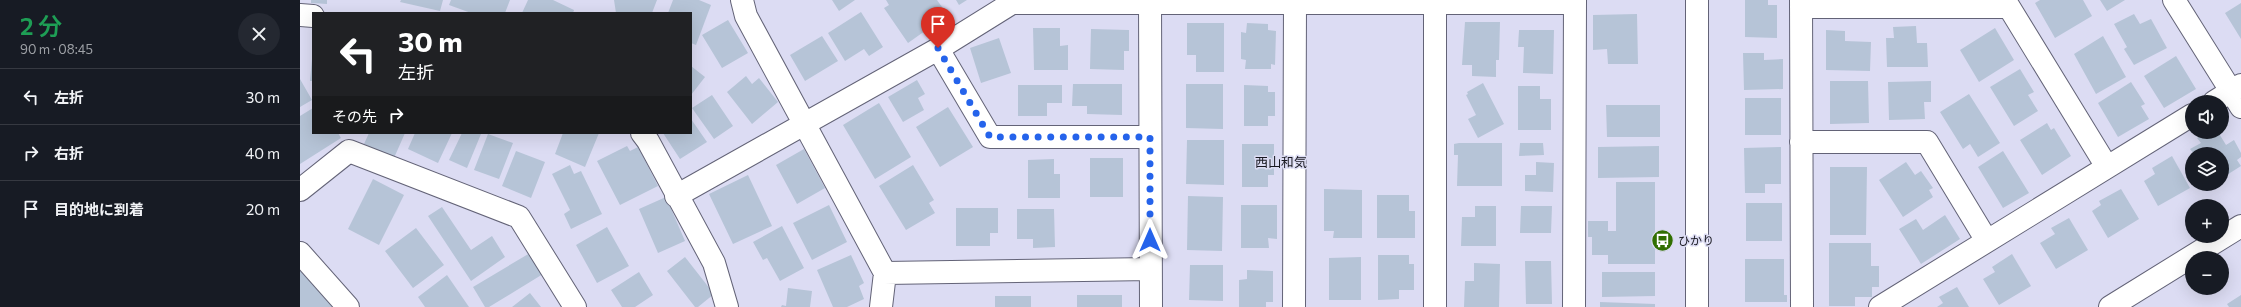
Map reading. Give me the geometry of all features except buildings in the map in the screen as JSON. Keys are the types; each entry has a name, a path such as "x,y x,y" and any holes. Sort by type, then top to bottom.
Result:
{"street":[{"path":"742,0 746,16 806,124 885,273 881,307"},
{"path":"1697,0 1697,307"},
{"path":"2174,0 2232,96"},
{"path":"676,196 806,124 938,48 1012,3 1150,1 1295,3 1575,1 1574,307"},
{"path":"1150,1 1151,307"},
{"path":"1294,307 1295,3"},
{"path":"1435,3 1435,307"},
{"path":"1802,307 1801,4 2009,7 2107,167"},
{"path":"300,15 312,16"},
{"path":"938,48 990,137 1150,137"},
{"path":"1880,307 2185,119"},
{"path":"643,134 648,141 676,196 714,263 727,307"},
{"path":"1801,142 1927,142 1987,241"},
{"path":"300,190 349,151 519,217 575,307"},
{"path":"2110,307 2241,226"},
{"path":"300,253 348,307"},
{"path":"885,273 1150,270"}],"place":[{"name":"ひかり","path":"1663,241"}],"district":[{"name":"西山和気","path":"1281,162"}],"route":[{"path":"938,48 990,137 1150,137 1150,240"}]}
